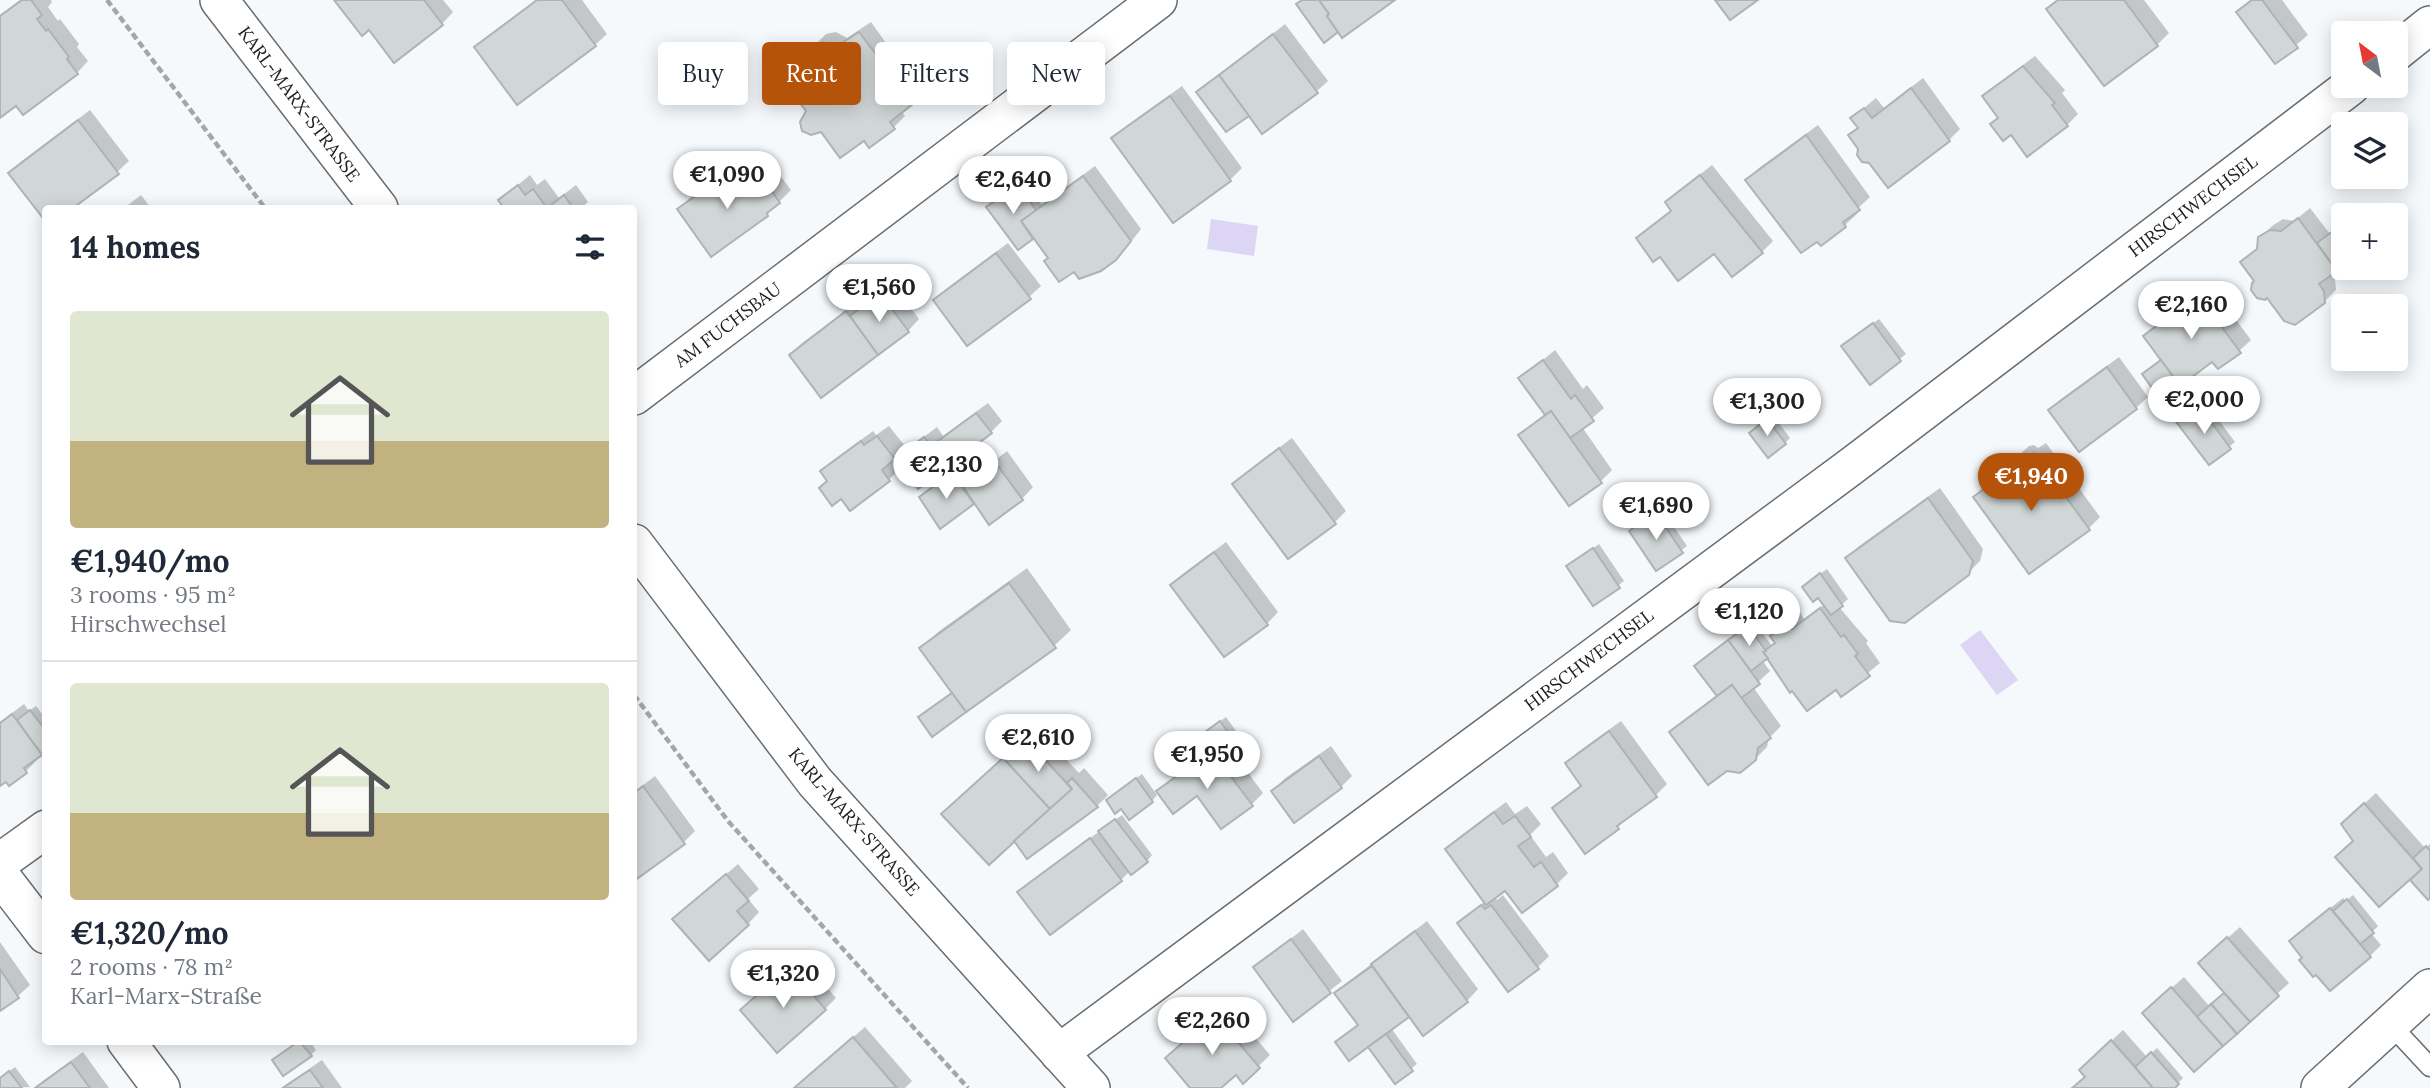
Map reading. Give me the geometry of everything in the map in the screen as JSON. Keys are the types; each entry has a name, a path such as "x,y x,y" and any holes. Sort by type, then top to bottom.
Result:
{"street":[{"name":"KARL-MARX-STRASSE","path":"219,0 377,205"},
{"name":"AM FUCHSBAU","path":"637,394 1116,12 1158,0"},
{"path":"2408,42 2430,25"},
{"name":"HIRSCHWECHSEL","path":"1059,1053 1853,465 2335,98"},
{"name":"KARL-MARX-STRASSE","path":"637,546 815,782 1091,1088"},
{"path":"0,862 42,832"},
{"path":"0,875 42,930"},
{"path":"2320,1088 2430,988"},
{"path":"129,1045 161,1088"}],"lane":[{"path":"2390,1024 2430,1067"}],"path":[{"path":"107,0 263,205"},
{"path":"637,699 728,821 968,1088"}],"shaded area":[{"path":"1211,219 1258,226 1254,256 1207,249"},
{"path":"1980,630 2018,680 1997,695 1960,645"}],"building":[{"path":"22,0 31,0 42,15 37,19 69,57 67,59 78,74 23,115 16,106 0,118 0,16"},
{"path":"334,0 424,0 443,25 394,63 369,30 362,36"},
{"path":"537,0 562,0 596,46 517,105 474,47"},
{"path":"1302,0 1319,0 1329,14 1327,16 1338,32 1324,43 1296,4"},
{"path":"1319,0 1395,0 1342,38"},
{"path":"1715,0 1758,0 1730,20"},
{"path":"2058,0 2124,0 2158,46 2104,86 2046,9"},
{"path":"2252,0 2262,0 2298,48 2275,64 2236,12"},
{"path":"859,32 875,53 875,105 912,105 890,122 895,129 869,148 864,141 840,158 821,132 811,135 802,131 800,122 806,111 801,105 861,105 861,42 843,42"},
{"path":"1273,34 1318,93 1262,134 1219,75"},
{"path":"2023,66 2055,103 2052,105 2068,126 2027,157 2011,135 2003,141 1990,124 1998,118 1982,96"},
{"path":"1219,75 1249,116 1226,132 1196,92"},
{"path":"1911,88 1950,141 1888,188 1869,163 1862,162 1857,155 1858,149 1848,135 1858,128 1850,118 1864,108 1872,118"},
{"path":"1170,96 1231,181 1173,223 1111,138"},
{"path":"78,120 119,174 77,205 42,205 42,217 8,173"},
{"path":"1806,135 1860,210 1843,222 1846,227 1821,246 1817,242 1801,253 1745,180"},
{"path":"735,168 750,189 764,180 780,203 767,213 768,216 711,257 677,209"},
{"path":"1700,175 1763,253 1732,277 1714,254 1678,281 1660,257 1653,262 1636,238 1671,211 1665,202"},
{"path":"1083,176 1131,241 1116,260 1101,271 1079,279 1074,272 1059,282 1044,261 1048,258 1021,221"},
{"path":"518,185 525,195 533,189 545,205 502,205 498,200"},
{"path":"1018,185 1036,210 1021,221 1033,239 1018,250 986,207"},
{"path":"564,195 571,205 551,205"},
{"path":"2298,218 2331,263 2331,275 2319,284 2324,291 2325,303 2295,325 2284,321 2267,298 2257,298 2251,290 2254,281 2240,262 2257,249 2258,237 2270,230 2281,231"},
{"path":"2331,232 2331,263 2317,243"},
{"path":"996,253 1031,299 967,346 933,300"},
{"path":"880,293 909,332 878,355 850,316"},
{"path":"2198,295 2241,353 2218,369 2212,362 2180,386 2143,336"},
{"path":"846,311 878,355 821,398 789,355"},
{"path":"1873,323 1901,361 1870,385 1841,346"},
{"path":"1543,360 1571,399 1575,395 1594,421 1570,438 1551,411 1545,415 1518,378"},
{"path":"2161,360 2200,407 2177,423 2142,374"},
{"path":"2107,367 2137,409 2079,452 2048,410"},
{"path":"2200,407 2231,449 2209,465 2177,423"},
{"path":"1551,411 1602,483 1569,506 1518,435"},
{"path":"976,413 992,433 918,489 895,459 924,437 931,446"},
{"path":"1767,419 1786,444 1768,458 1749,433"},
{"path":"877,436 895,459 882,470 890,481 850,511 841,499 832,506 819,488 827,481 820,471 861,441 864,445"},
{"path":"1279,448 1336,524 1288,559 1232,484"},
{"path":"2034,453 2090,530 2029,574 1973,497 2013,468 2012,461 2015,456 2026,459"},
{"path":"995,462 1023,500 989,525 962,485"},
{"path":"952,473 974,504 940,529 919,497"},
{"path":"1928,498 1973,561 1969,575 1905,623 1890,621 1845,558"},
{"path":"1656,513 1683,553 1656,571 1629,531"},
{"path":"1593,548 1620,588 1593,606 1566,566"},
{"path":"1214,552 1268,625 1224,657 1170,585"},
{"path":"1820,573 1843,606 1831,615 1818,598 1813,602 1802,587"},
{"path":"1009,583 1056,648 966,712 919,648"},
{"path":"1820,608 1841,637 1844,635 1858,654 1855,656 1870,676 1841,697 1836,690 1807,711 1792,691 1790,693 1763,652 1775,643 1770,636 1788,622 1792,629"},
{"path":"1748,626 1768,658 1751,671 1728,640"},
{"path":"1728,640 1760,684 1741,698 1732,685 1717,696 1694,666"},
{"path":"1732,685 1771,738 1758,748 1756,760 1740,773 1727,771 1708,785 1669,732"},
{"path":"952,693 966,712 932,737 918,717"},
{"path":"30,710 42,726 42,755 17,720"},
{"path":"12,714 42,755 24,768 27,773 9,786 6,782 0,786 0,723"},
{"path":"1220,721 1247,759 1228,773 1201,735"},
{"path":"1609,731 1657,797 1585,854 1552,808 1581,786 1565,763"},
{"path":"1025,738 1072,789 1050,809 1003,758"},
{"path":"1212,751 1253,806 1221,829 1197,796 1173,814 1156,791"},
{"path":"1319,756 1342,788 1294,823 1271,791"},
{"path":"1003,758 1050,809 989,865 941,814"},
{"path":"1072,778 1098,807 1027,859 1014,841 1072,789 1067,783"},
{"path":"1136,778 1153,802 1129,820 1121,809 1115,814 1106,800"},
{"path":"643,786 685,844 637,879 637,791"},
{"path":"2364,803 2422,869 2379,907 2335,857 2353,841 2341,824"},
{"path":"1494,812 1503,824 1515,816 1531,837 1518,846 1534,867 1541,862 1558,886 1522,913 1505,891 1486,905 1445,849"},
{"path":"1115,819 1148,862 1131,875 1098,831"},
{"path":"1090,838 1122,881 1050,935 1017,892"},
{"path":"2426,846 2430,851 2428,900 2410,880 2422,869 2413,858"},
{"path":"726,874 749,901 737,911 749,925 709,961 672,919"},
{"path":"2347,899 2374,933 2360,944 2333,911"},
{"path":"1481,905 1485,909 1491,905 1539,969 1508,992 1457,923"},
{"path":"2330,908 2371,957 2330,991 2316,975 2313,977 2299,960 2302,958 2289,941"},
{"path":"1415,931 1468,1002 1423,1036 1371,964"},
{"path":"2227,937 2279,996 2250,1022 2198,963"},
{"path":"1291,939 1331,993 1293,1022 1253,967"},
{"path":"1372,966 1409,1017 1349,1061 1335,1042 1358,1025 1334,993"},
{"path":"789,967 826,1010 777,1053 740,1010"},
{"path":"0,969 19,998 0,1011"},
{"path":"2171,987 2223,1046 2194,1072 2142,1013"},
{"path":"2224,993 2250,1022 2237,1034 2211,1004"},
{"path":"2211,1004 2237,1034 2223,1046 2197,1017"},
{"path":"1212,1011 1260,1068 1243,1084 1236,1075 1221,1088 1190,1088 1165,1058 1197,1030 1194,1026"},
{"path":"1386,1034 1413,1071 1395,1084 1368,1047"},
{"path":"853,1037 897,1088 794,1088"},
{"path":"2111,1040 2153,1088 2072,1088 2085,1077 2079,1070"},
{"path":"293,1045 302,1045 312,1056 283,1076 272,1060"},
{"path":"2151,1052 2179,1084 2175,1088 2153,1088 2135,1067"},
{"path":"71,1062 90,1088 35,1088"},
{"path":"310,1070 323,1088 283,1088 296,1079"},
{"path":"9,1071 22,1088 0,1088 0,1078"}]}
